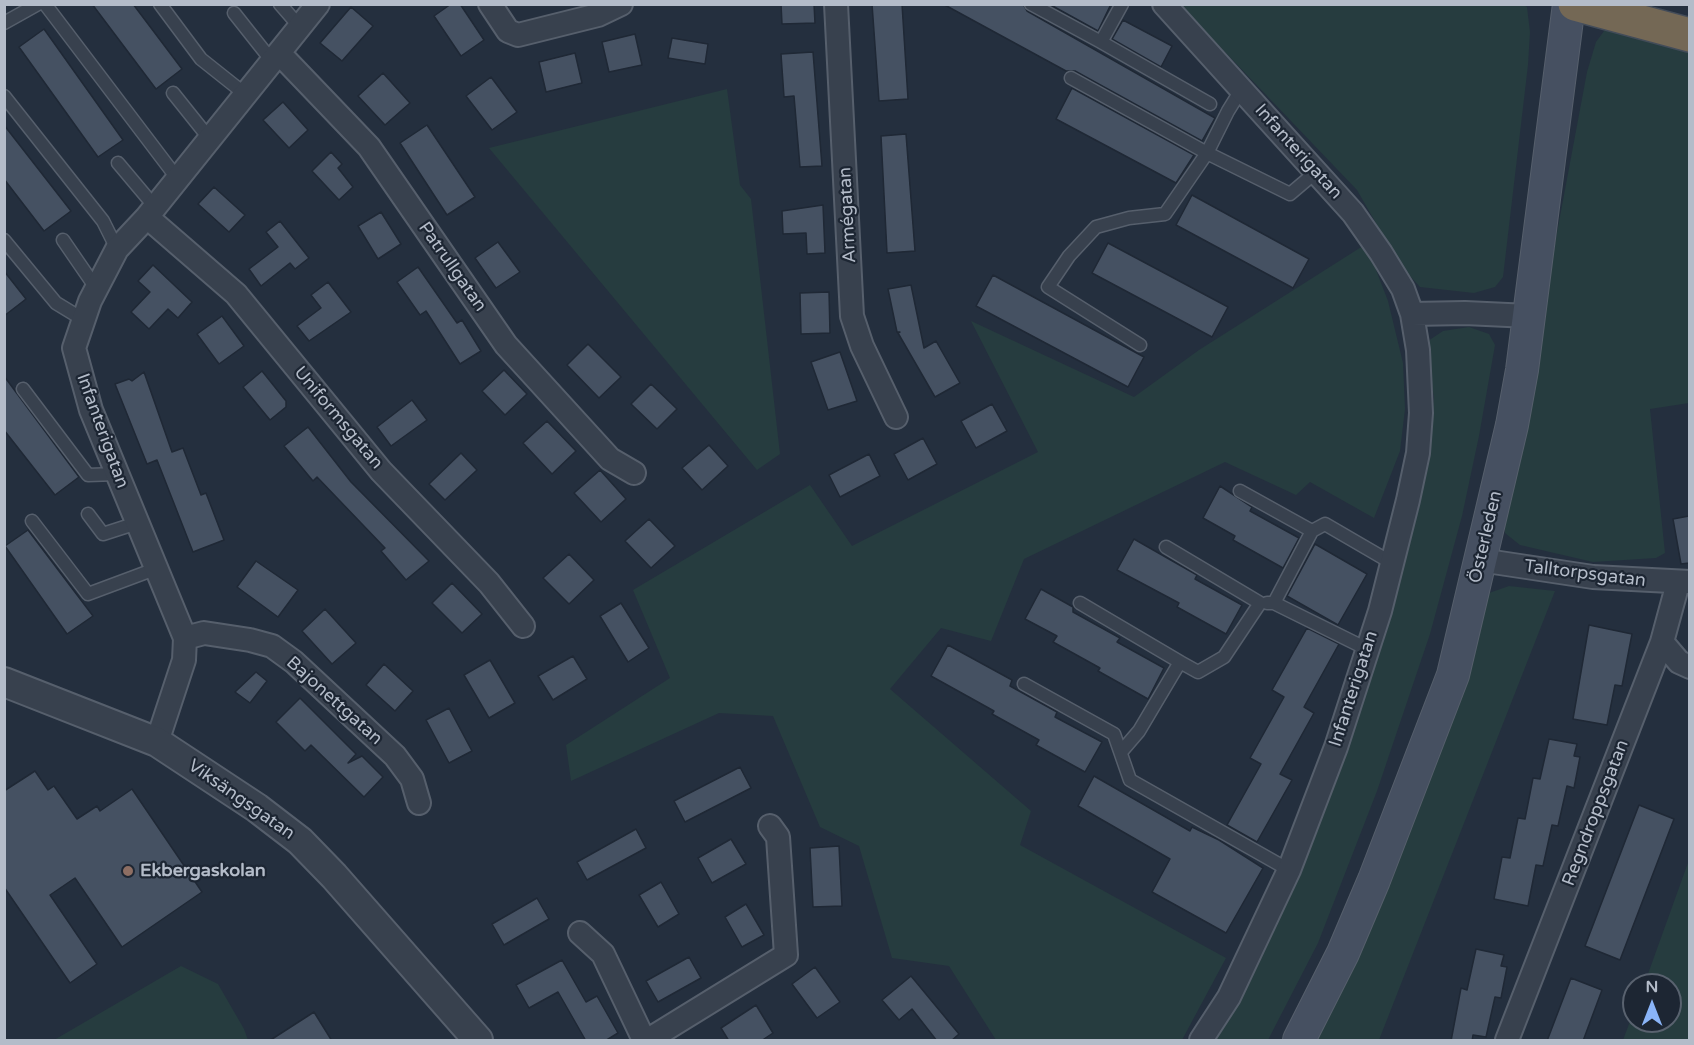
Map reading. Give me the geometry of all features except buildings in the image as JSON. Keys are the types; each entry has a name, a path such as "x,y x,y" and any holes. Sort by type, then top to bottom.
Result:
{"highway":[{"path":"1575,4 1689,35"}],"main road":[{"name":"Österleden","path":"1299,1041 1343,953 1453,675 1512,425 1529,316 1569,4"}],"street":[{"name":"Infanterigatan","path":"185,638 92,410 75,348 96,288 117,249 151,212 318,4"},
{"path":"490,4 508,31 518,35 598,15 619,8 621,4"},
{"name":"Armégatan","path":"836,4 852,316 862,346 896,417"},
{"name":"Infanterigatan","path":"1164,4 1353,213 1381,253 1403,289 1412,314 1418,350 1421,413 1418,453 1392,562 1336,747 1289,870 1229,998 1201,1041"},
{"name":"Patrullgatan","path":"276,57 369,147 506,345 610,459 634,473"},
{"name":"Uniformsgatan","path":"151,212 236,294 381,471 489,582 523,626"},
{"path":"1412,314 1465,313 1529,316"},
{"name":"Talltorpsgatan","path":"1480,560 1593,577 1683,583"},
{"name":"Regndroppsgatan","path":"1507,1041 1683,583"},
{"name":"Bajonettgatan","path":"185,638 204,633 272,646 294,663 395,756 412,779 419,803"},
{"path":"157,742 184,660 185,638"},
{"path":"1662,642 1679,662 1689,667"},
{"name":"Viksängsgatan","path":"4,682 157,742 257,808 300,841 383,929 478,1041"},
{"path":"580,933 603,954 646,1041 786,955 778,837 770,826"}],"lane":[{"path":"4,23 38,4"},
{"path":"45,4 177,178"},
{"path":"160,4 201,59 245,94"},
{"path":"280,4 300,27"},
{"path":"1031,4 1210,104"},
{"path":"1101,42 1122,4"},
{"path":"234,14 276,57"},
{"path":"1071,78 1207,153 1290,194 1316,172"},
{"path":"1140,345 1048,287 1069,256 1096,226 1130,218 1165,214 1207,153 1241,90"},
{"path":"173,93 209,138"},
{"path":"4,96 103,221 117,249"},
{"path":"118,163 151,212"},
{"path":"4,240 56,303 84,320"},
{"path":"63,240 96,288"},
{"path":"23,389 88,475 117,474"},
{"path":"1240,491 1312,531"},
{"path":"88,514 103,534 137,523"},
{"path":"32,521 88,594 155,569"},
{"path":"1274,603 1312,531 1324,524 1392,562"},
{"path":"1166,547 1260,603 1274,603 1367,649"},
{"path":"1080,603 1198,672 1224,657 1260,603"},
{"path":"1120,752 1139,731 1180,662"},
{"path":"1024,684 1114,734 1130,780 1289,870"}],"green space":[{"path":"1522,4 1527,7 1530,32 1528,65 1503,277 1495,287 1474,293 1420,287 1400,265 1357,190 1180,5"},
{"path":"1615,25 1689,52 1689,403 1650,409 1665,553 1656,558 1593,562 1520,545 1505,533 1504,516 1587,72 1596,42 1607,27"},
{"path":"727,89 740,185 751,199 780,454 757,470 489,148"},
{"path":"1366,244 1388,301 1403,363 1405,409 1400,451 1374,518 1310,482 1296,495 1225,462 1024,559 991,641 941,628 890,689 1031,811 1020,845 1226,958 1182,1040 996,1040 949,966 892,958 859,846 820,827 773,716 719,713 571,781 566,745 670,678 633,590 810,485 852,546 1038,452 971,321 1134,397 1199,350"},
{"path":"1469,327 1489,334 1495,345 1479,436 1462,516 1430,634 1377,791 1318,943 1268,1040 1210,1040 1376,651 1426,468 1434,397 1428,365 1428,341 1443,331"},
{"path":"1509,586 1555,591 1379,1040 1307,1040 1489,593"},
{"path":"1689,860 1689,1040 1623,1040 1626,1033 1682,1033 1682,973 1648,973"},
{"path":"181,966 218,984 248,1040 54,1040"}],"place":[{"name":"Ekbergaskolan","path":"128,871"}]}
